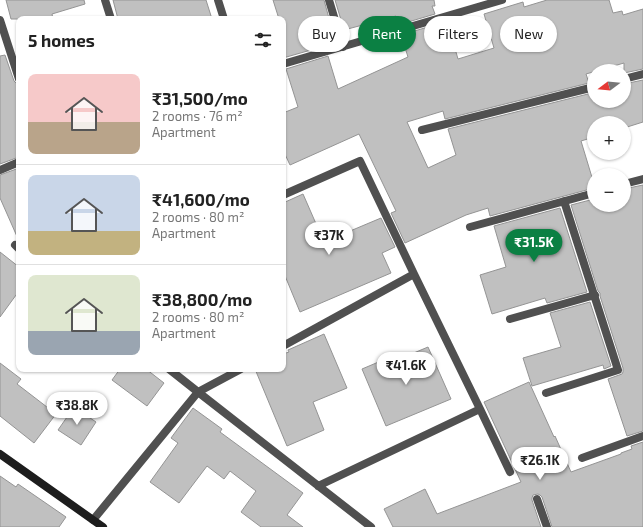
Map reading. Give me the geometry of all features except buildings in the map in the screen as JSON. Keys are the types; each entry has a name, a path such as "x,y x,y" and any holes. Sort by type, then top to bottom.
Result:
{"main road":[{"path":"0,454 103,527"}],"street":[{"path":"105,0 110,16"},
{"path":"218,0 223,16"},
{"path":"329,0 334,16"},
{"path":"350,45 502,0"},
{"path":"0,20 16,70"},
{"path":"286,63 325,52"},
{"path":"631,77 643,74"},
{"path":"422,130 587,89"},
{"path":"286,194 360,161 510,472"},
{"path":"0,170 16,163"},
{"path":"631,182 643,179"},
{"path":"470,227 587,195"},
{"path":"546,394 618,370 564,201"},
{"path":"286,344 414,274"},
{"path":"510,319 595,295"},
{"path":"173,372 371,527"},
{"path":"93,520 198,392 235,372"},
{"path":"318,486 480,409"},
{"path":"582,458 643,436"},
{"path":"537,499 547,527"}]}
